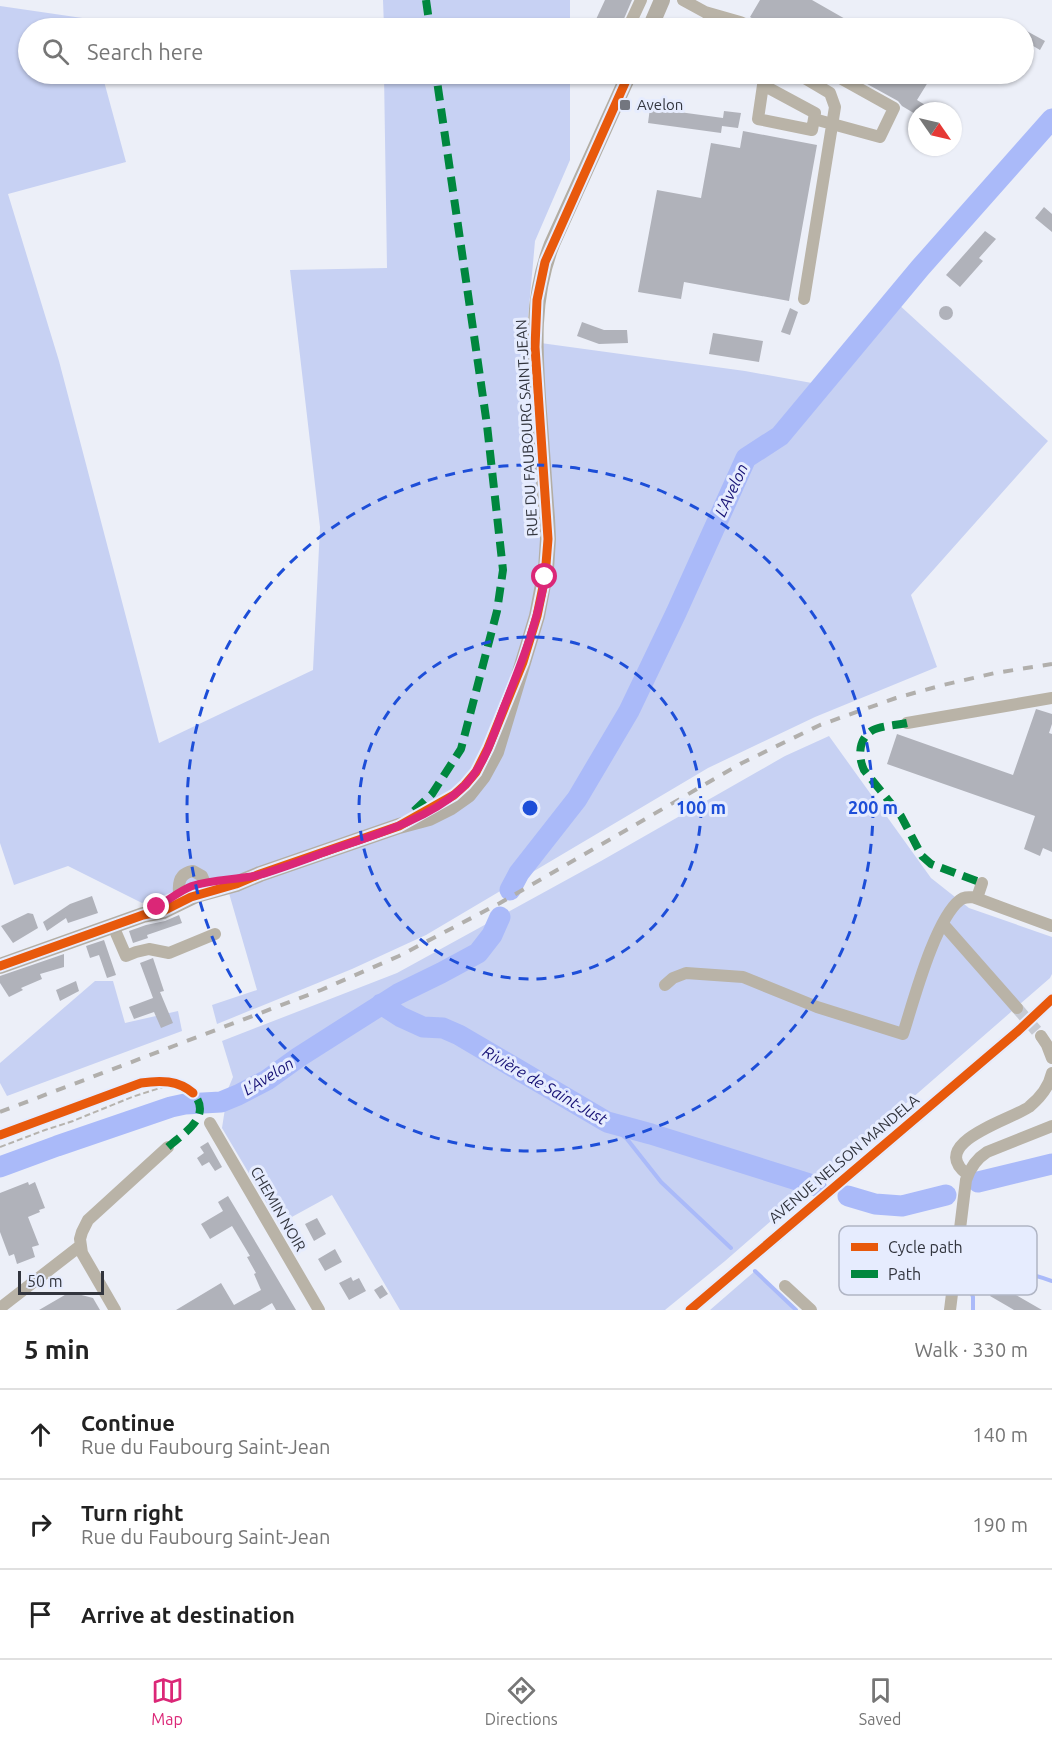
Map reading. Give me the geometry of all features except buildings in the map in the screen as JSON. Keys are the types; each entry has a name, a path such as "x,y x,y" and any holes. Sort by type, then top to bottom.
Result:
{"main road":[{"path":"654,18 662,0"},
{"name":"RUE DU FAUBOURG SAINT-JEAN","path":"143,915 179,892 228,887 399,826 448,799 470,780 480,764 523,662 542,596 548,549 536,357 535,321 538,290 552,244 624,84"},
{"name":"RUE DU FAUBOURG SAINT-JEAN","path":"0,966 143,915 163,911 202,889"}],"street":[{"path":"632,18 640,0"},
{"path":"683,0 712,18"},
{"path":"705,12 726,18"},
{"path":"804,299 835,107 830,93 815,84"},
{"path":"814,119 880,137 894,108 851,84"},
{"path":"763,85 815,113 814,119 812,130 758,119 763,85"},
{"path":"907,723 1052,698"},
{"path":"977,898 982,883"},
{"path":"665,985 673,978 686,973 743,977 817,1007 903,1034 932,946 954,906 961,899 969,896 977,898 1052,926"},
{"path":"943,924 1017,1008"},
{"path":"113,926 126,956 149,949 169,953 215,934"},
{"name":"AVENUE NELSON MANDELA","path":"690,1310 1052,999"},
{"name":"AVENUE NELSON MANDELA","path":"1018,1030 1052,1008"},
{"path":"1041,1036 1052,1058"},
{"path":"968,1175 957,1163 956,1156 962,1144 973,1135 1030,1106 1048,1087 1052,1073"},
{"name":"CHEMIN NOIR","path":"210,1123 319,1310"},
{"path":"961,1226 968,1175 976,1161 987,1152 1052,1126"},
{"path":"115,1310 85,1259 80,1246 82,1232 92,1215 168,1147"},
{"path":"0,1308 80,1246"},
{"path":"785,1286 811,1310"},
{"path":"950,1310 952,1295"}],"path":[{"path":"0,1147 132,1097 179,1084"}],"shaded area":[{"path":"383,0 570,0 570,18 384,18"},
{"path":"0,6 82,18 18,18 18,84 105,84 126,162 8,194 59,361 159,743 313,670 320,527 290,270 387,268 384,84 570,84 570,160 535,241 526,341 745,371 823,385 897,303 1048,441 911,595 937,667 815,717 708,768 426,935 352,969 217,1024 212,1005 257,990 224,876 142,903 68,866 14,885 0,843"},
{"path":"829,736 931,878 969,908 1052,937 1052,974 1050,978 725,1261 665,1310 400,1310 332,1195 279,1224 222,1128 228,1089 233,1077 222,1041 397,973 601,861 785,756"},
{"path":"95,981 113,981 125,1023 178,1011 182,1031 7,1096 0,1083 0,1063"},
{"path":"755,1271 798,1310 710,1310"}],"waterway":[{"name":"L'Avelon","path":"510,890 519,873 577,799 629,711 746,458 780,436 920,268 1052,119"},
{"name":"L'Avelon","path":"0,1167 171,1107 221,1102 238,1095 267,1080 398,994 478,953 492,935 500,917"},
{"name":"Rivière de Saint-Just","path":"381,1004 423,1027 443,1028 459,1035 607,1122 816,1186"},
{"path":"607,1122 627,1139 661,1182 731,1248"},
{"name":"Rivière de Saint-Just","path":"978,1182 1052,1164"},
{"name":"Rivière de Saint-Just","path":"848,1196 875,1204 902,1206 946,1195"},
{"path":"755,1271 796,1310"},
{"path":"1037,1276 1052,1281"},
{"path":"972,1295 973,1310"}],"tunnel":[{"path":"1017,1008 1041,1036"}],"railway":[{"path":"0,1112 321,990 399,956 500,903 742,763 820,725 896,698 943,685 995,673 1052,664"}],"marked path":[{"path":"426,0 429,18"},
{"path":"414,811 432,794 461,749 497,611 503,570 487,425 437,84"},
{"path":"907,723 880,728 868,733 861,748 864,770 901,816 922,856 931,864 982,883"},
{"path":"168,1147 189,1129 199,1115 198,1100 191,1091"}],"cycle path":[{"path":"0,966 143,915 163,911 191,897 236,884 399,826 454,795 476,772 523,662 537,616 545,577 548,539 535,347 537,300 545,262 625,84"},
{"path":"690,1310 1018,1031 1052,999"},
{"path":"0,1135 141,1083 168,1082 193,1093"}],"place":[{"name":"Avelon","path":"625,105"}],"route":[{"path":"157,907 190,887 260,874 399,826 460,790 470,780 480,764 523,662 537,616 545,577"}]}
